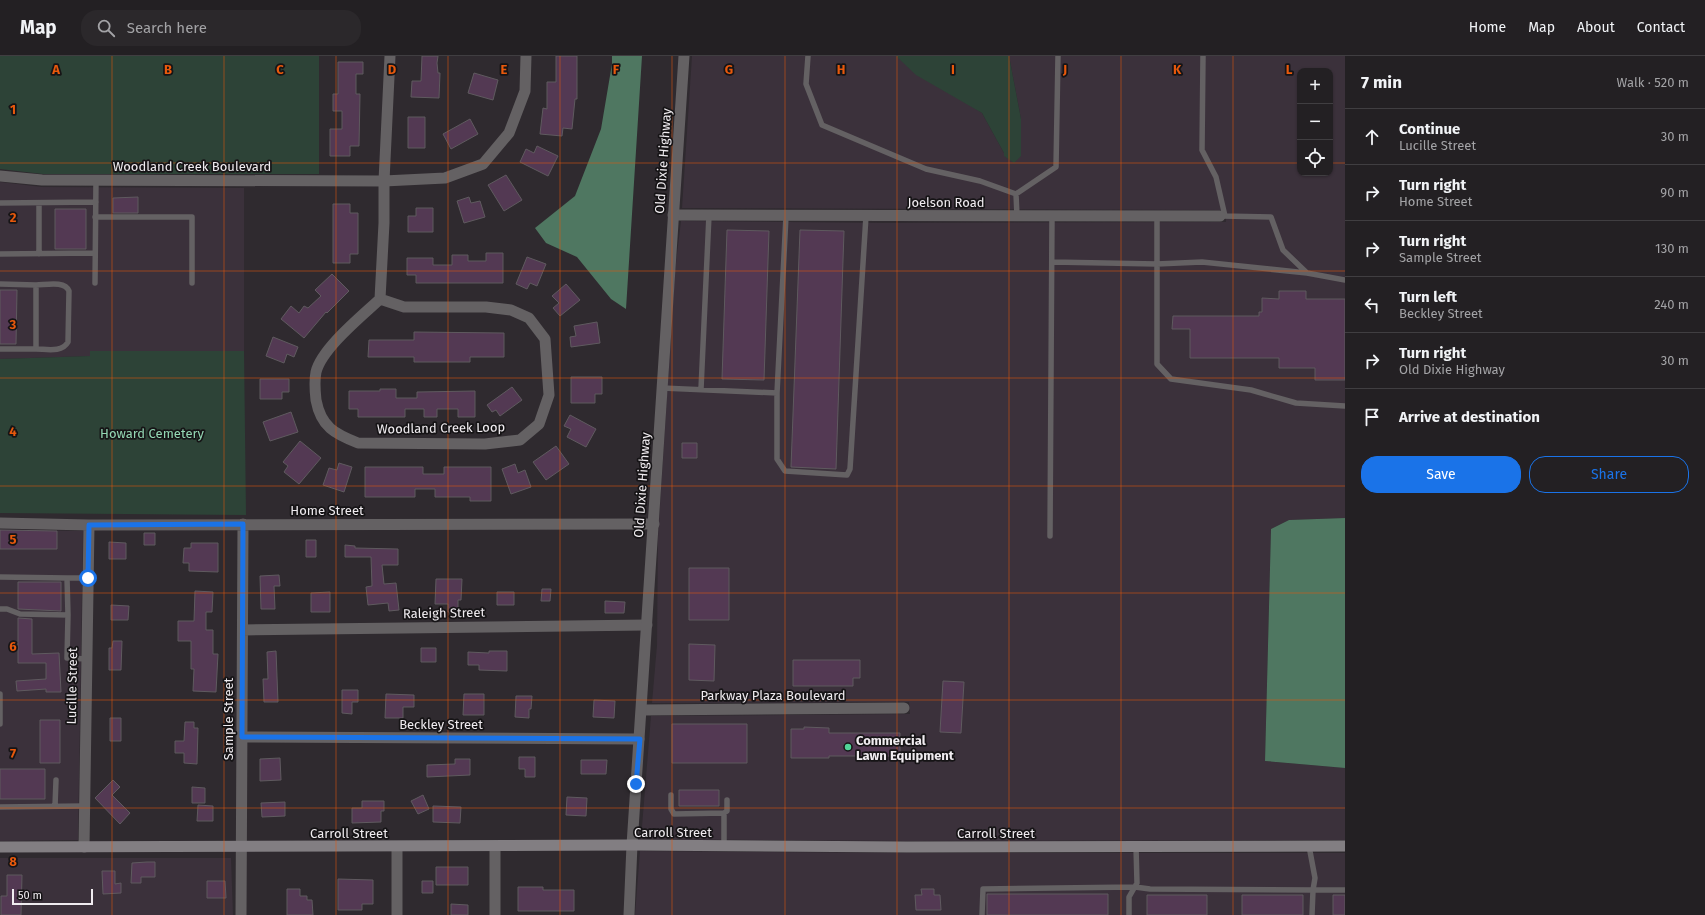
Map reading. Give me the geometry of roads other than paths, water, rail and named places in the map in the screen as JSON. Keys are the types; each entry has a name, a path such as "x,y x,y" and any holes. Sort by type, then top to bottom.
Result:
{"main road":[{"name":"Carroll Street","path":"0,847 397,847 632,845 1136,847 1345,846"}],"street":[{"path":"380,299 390,56"},
{"name":"Woodland Creek Boulevard","path":"0,176 42,180 384,181 445,178 483,164 509,133 525,91 526,56"},
{"name":"Old Dixie Highway","path":"629,915 632,845 684,56"},
{"name":"Joelson Road","path":"673,215 1223,216"},
{"name":"Woodland Creek Loop","path":"380,299 404,307 486,307 511,310 529,318 545,339 549,395 539,424 520,440 485,444 358,443 329,428 322,419 317,404 314,387 316,371 329,348 380,299"},
{"name":"Home Street","path":"0,523 89,525 654,524"},
{"name":"Sample Street","path":"241,915 243,524"},
{"name":"Lucille Street","path":"84,847 89,525"},
{"name":"Raleigh Street","path":"243,630 647,625"},
{"name":"Parkway Plaza Boulevard","path":"642,710 904,708"},
{"name":"Beckley Street","path":"242,737 640,739"},
{"path":"494,915 495,846"},
{"path":"397,847 397,915"}],"lane":[{"path":"808,56 806,84 822,125 926,169 980,181 1016,194"},
{"path":"1016,194 1056,167 1058,56"},
{"path":"1203,56 1202,150 1216,177 1223,216 1271,217 1283,250 1307,273"},
{"path":"95,283 96,180"},
{"path":"1016,194 1017,216"},
{"path":"0,203 96,202"},
{"path":"39,203 39,254"},
{"path":"701,389 709,215"},
{"path":"786,216 777,393 777,460 785,471 847,475 850,469 866,216"},
{"path":"1050,536 1052,216"},
{"path":"1157,216 1157,364 1171,379 1251,390 1296,403 1345,406"},
{"path":"95,218 192,218 192,283"},
{"path":"0,254 39,254 52,252 95,253"},
{"path":"1052,262 1157,264 1202,262 1307,273 1345,280"},
{"path":"0,284 63,285 68,287 69,291 68,342 66,346 60,349 0,349"},
{"path":"36,285 36,349"},
{"path":"662,388 777,393"},
{"path":"0,577 88,578"},
{"path":"68,578 68,658 87,659"},
{"path":"0,609 7,609 20,614 68,615"},
{"path":"0,694 0,724"},
{"path":"55,806 56,780"},
{"path":"671,795 671,809 674,814 724,813"},
{"path":"724,846 724,813 727,811 727,800"},
{"path":"0,807 84,806"},
{"path":"1309,846 1314,878 1312,915"},
{"path":"1129,915 1129,897 1137,883 1136,847"},
{"path":"982,915 983,889 1135,887 1150,889 1345,890"}],"place":[{"name":"Commercial Lawn Equipment","path":"848,747"}],"park label":[{"name":"Howard Cemetery","path":"152,433"}]}
